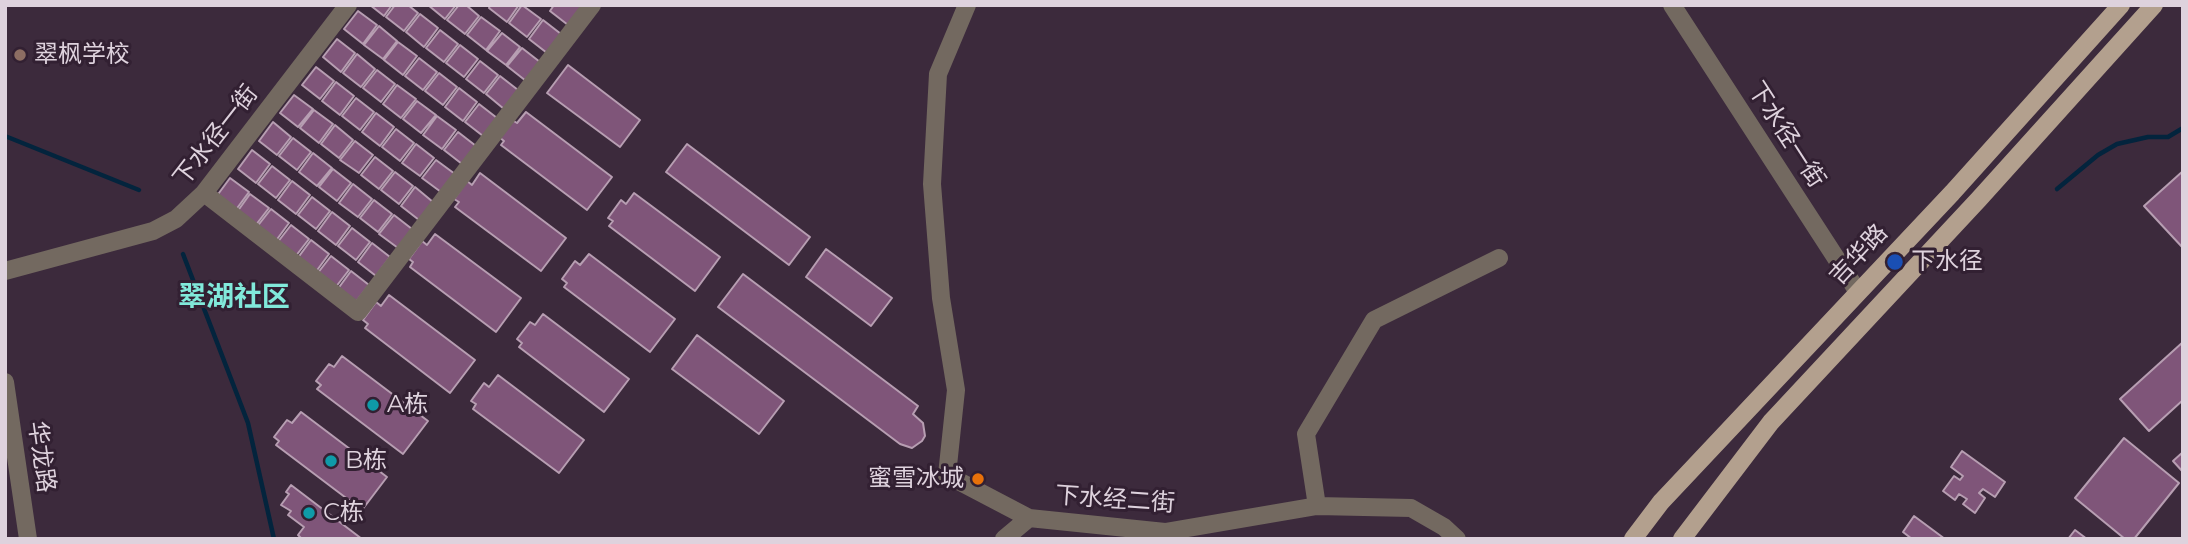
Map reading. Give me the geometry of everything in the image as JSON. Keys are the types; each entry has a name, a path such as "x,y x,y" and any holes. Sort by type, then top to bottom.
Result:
{"main road":[{"name":"吉华路","path":"1633,539 1661,502 2122,5"},
{"name":"吉华路","path":"1682,539 1771,422 1979,200 2154,5"}],"street":[{"name":"下水径一街","path":"5,271 153,231 176,219 204,193 348,5"},
{"path":"204,193 358,312 592,5"},
{"name":"下水经二街","path":"967,5 938,74 932,184 941,298 956,390 947,475 1029,518 1165,532 1317,506 1411,508 1444,527 1457,539"},
{"name":"下水径一街","path":"1672,5 1858,292"},
{"path":"1317,506 1306,434 1374,320 1499,258"},
{"name":"华龙路","path":"5,382 28,539"},
{"name":"华龙路","path":"5,455 18,539"},
{"path":"1004,539 1029,518"}],"building":[{"path":"370,5 392,5 384,16"},
{"path":"395,5 408,5 418,13 404,31 386,17"},
{"path":"428,5 456,5 445,19"},
{"path":"459,5 466,5 479,16 465,34 447,20"},
{"path":"490,5 519,5 507,22 489,8"},
{"path":"522,5 541,19 527,37 509,23"},
{"path":"554,5 582,6 568,25 550,11"},
{"path":"358,11 377,25 363,44 344,29"},
{"path":"420,14 438,28 424,47 406,32"},
{"path":"481,17 500,31 486,50 467,35"},
{"path":"543,20 561,34 547,53 529,39"},
{"path":"379,26 397,41 383,59 364,45"},
{"path":"440,30 458,44 444,62 426,48"},
{"path":"502,33 520,47 506,65 487,51"},
{"path":"337,39 355,53 341,72 323,57"},
{"path":"398,42 417,56 403,75 384,60"},
{"path":"460,45 478,59 464,77 446,63"},
{"path":"522,48 540,62 526,81 507,66"},
{"path":"357,54 375,69 361,87 343,73"},
{"path":"419,58 437,72 423,90 405,76"},
{"path":"480,61 498,75 484,93 466,79"},
{"path":"568,65 640,120 620,147 547,93"},
{"path":"316,67 334,81 320,99 302,85"},
{"path":"377,70 395,84 381,102 363,88"},
{"path":"439,73 457,87 443,105 425,91"},
{"path":"500,76 518,90 504,109 486,94"},
{"path":"336,82 354,96 340,115 322,101"},
{"path":"397,85 416,99 401,118 383,104"},
{"path":"459,88 477,102 463,121 445,107"},
{"path":"294,95 313,109 298,127 280,113"},
{"path":"356,98 374,112 360,130 342,116"},
{"path":"417,101 436,115 421,133 403,119"},
{"path":"479,104 497,118 483,136 465,122"},
{"path":"314,110 333,124 319,143 300,128"},
{"path":"526,112 612,177 587,210 501,145 504,141 499,137 512,120 517,123"},
{"path":"376,113 394,127 380,146 362,132"},
{"path":"437,116 456,130 442,149 423,135"},
{"path":"273,122 291,137 277,155 259,141"},
{"path":"335,125 353,140 339,158 321,144"},
{"path":"396,129 414,143 400,161 382,147"},
{"path":"458,132 476,146 462,164 444,150"},
{"path":"293,138 311,152 297,170 279,156"},
{"path":"355,141 373,155 359,173 340,160"},
{"path":"416,144 434,158 420,176 402,163"},
{"path":"687,144 810,237 789,265 666,172"},
{"path":"252,150 270,164 256,183 238,169"},
{"path":"313,153 332,168 317,186 299,172"},
{"path":"375,157 393,171 379,189 361,175"},
{"path":"436,160 455,174 441,192 422,178"},
{"path":"272,166 290,180 276,198 258,184"},
{"path":"333,169 351,183 337,201 319,187"},
{"path":"2183,171 2183,248 2144,206"},
{"path":"395,172 413,186 399,204 381,190"},
{"path":"480,173 566,238 541,271 455,207 459,202 454,199 467,181 472,185"},
{"path":"230,178 249,192 235,211 216,197"},
{"path":"292,181 310,195 296,214 278,200"},
{"path":"353,184 372,199 358,217 339,203"},
{"path":"415,187 433,202 419,220 401,206"},
{"path":"634,193 720,257 695,291 609,226 613,221 608,218 621,200 626,204"},
{"path":"250,194 269,208 255,226 237,212"},
{"path":"312,197 330,211 316,229 298,215"},
{"path":"374,200 392,214 378,232 360,218"},
{"path":"271,209 289,223 275,242 256,228"},
{"path":"332,212 350,226 336,245 318,231"},
{"path":"394,215 412,229 398,248 379,234"},
{"path":"291,225 309,239 295,257 277,243"},
{"path":"352,228 370,242 356,260 338,246"},
{"path":"435,234 521,298 496,332 410,267 413,262 409,259 422,241 427,245"},
{"path":"311,240 329,254 315,273 297,259"},
{"path":"372,243 390,257 376,276 358,262"},
{"path":"826,249 892,298 871,326 806,277"},
{"path":"589,254 675,319 650,352 564,287 567,283 562,279 575,261 580,265"},
{"path":"331,256 349,270 335,288 317,274"},
{"path":"351,271 369,285 355,303 337,290"},
{"path":"743,274 918,406 913,414 923,423 925,436 922,441 912,448 900,444 718,307"},
{"path":"389,295 475,360 450,393 365,328 368,324 363,320 376,302 381,306"},
{"path":"543,314 629,379 604,412 519,347 522,343 517,339 530,322 535,325"},
{"path":"697,335 784,401 759,434 672,369"},
{"path":"2183,342 2183,400 2149,431 2120,399"},
{"name":"A栋","path":"342,356 428,421 403,454 317,389 321,385 316,381 329,364 334,367"},
{"path":"498,375 584,440 559,473 473,409 476,404 471,401 484,383 489,387"},
{"name":"B栋","path":"301,412 387,477 362,510 276,445 279,441 274,437 287,420 292,423"},
{"path":"2124,438 2179,483 2134,539 2125,539 2075,498"},
{"path":"1962,451 2005,482 1995,497 1983,489 1979,493 1985,498 1975,513 1963,504 1967,499 1959,494 1955,500 1943,491 1954,476 1960,480 1963,476 1951,467"},
{"path":"2183,452 2183,472 2173,461"},
{"name":"C栋","path":"291,485 362,539 302,539 298,535 304,527 288,515 291,511 281,505 289,494 286,492"},
{"path":"1914,516 1945,539 1912,539 1903,532"},
{"path":"2075,530 2087,539 2068,539"}],"waterway":[{"path":"2057,189 2098,155 2117,144 2148,137 2168,137 2183,128"},
{"path":"5,136 139,190"},
{"path":"183,254 248,423 274,539"}],"place":[{"name":"翠枫学校","path":"20,55"},
{"name":"下水径","path":"1895,262"},
{"name":"A栋","path":"373,405"},
{"name":"B栋","path":"331,461"},
{"name":"蜜雪冰城","path":"978,479"},
{"name":"C栋","path":"309,513"}],"district":[{"name":"翠湖社区","path":"234,298"}]}
